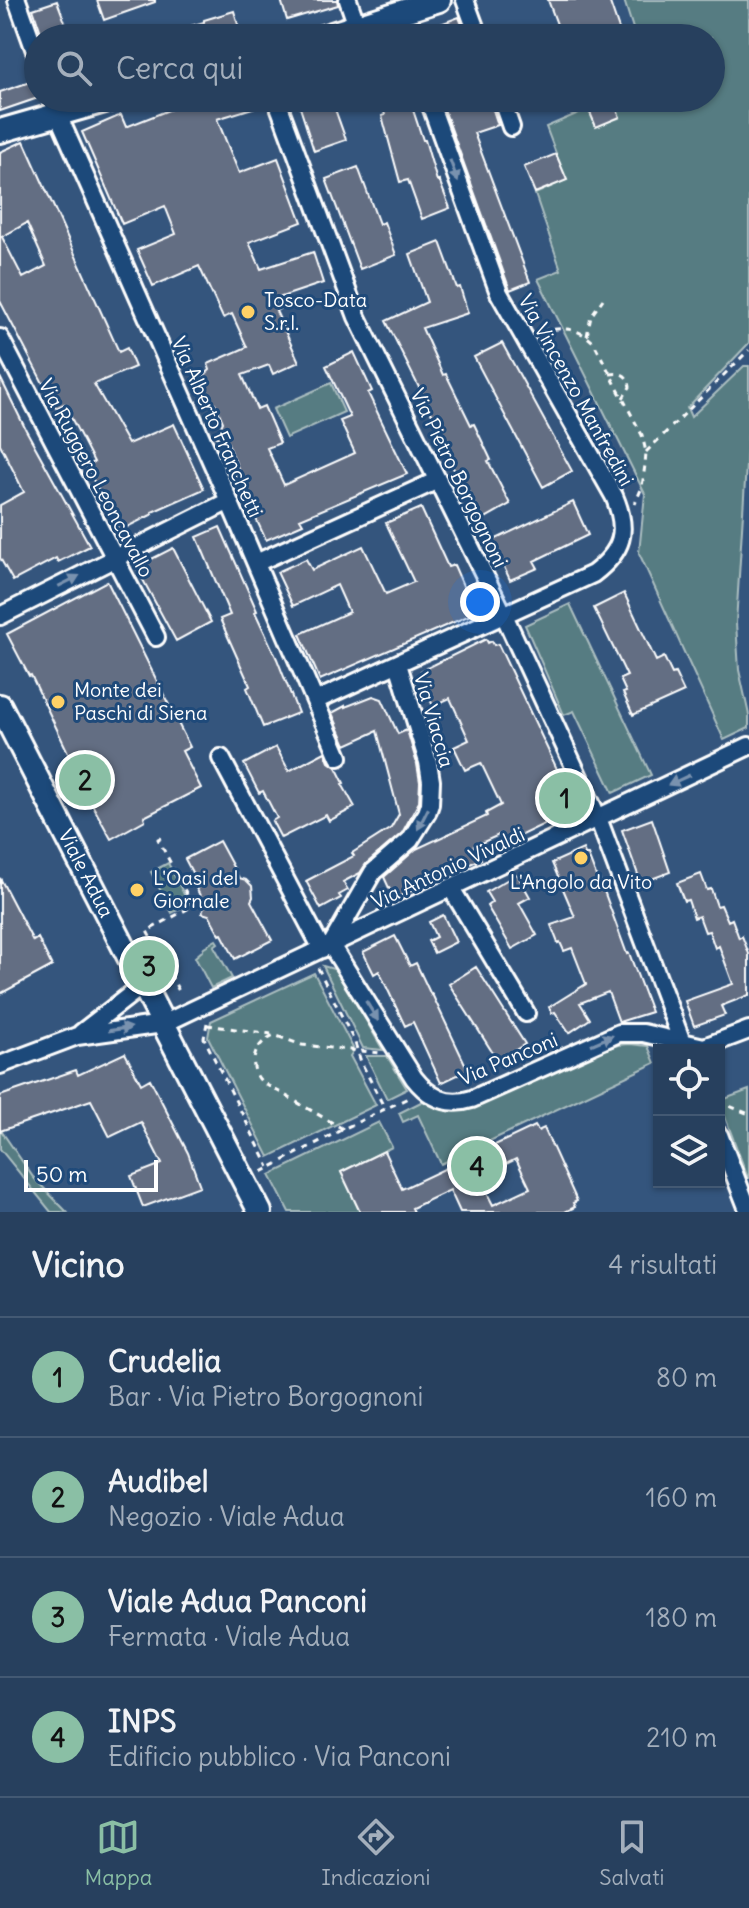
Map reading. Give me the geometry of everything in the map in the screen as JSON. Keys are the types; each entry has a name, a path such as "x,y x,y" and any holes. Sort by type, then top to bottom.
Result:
{"main road":[{"path":"364,24 439,0"},
{"path":"0,131 44,112"},
{"name":"Viale Adua","path":"0,706 260,1212"}],"street":[{"path":"17,0 26,24"},
{"path":"348,0 356,24"},
{"path":"465,0 474,24"},
{"path":"398,14 402,24"},
{"name":"Via Alberto Franchetti","path":"57,112 339,757"},
{"name":"Via Pietro Borgognoni","path":"281,112 348,295 367,338 504,615 598,818 683,1044"},
{"name":"Via Vincenzo Manfredini","path":"315,701 579,581 604,566 620,545 620,513 614,496 499,293 433,112"},
{"path":"506,112 511,127"},
{"name":"Via Ruggero Leoncavallo","path":"0,338 156,637"},
{"path":"256,563 438,480"},
{"path":"0,616 229,501"},
{"name":"Via Viaccia","path":"326,947 373,872 410,840 430,804 428,762 398,664"},
{"name":"Via Antonio Vivaldi","path":"163,1024 749,746"},
{"path":"221,758 326,947 424,1090"},
{"path":"451,888 526,1013"},
{"path":"77,1036 143,985"},
{"path":"0,1065 77,1036 163,1024"},
{"name":"Via Panconi","path":"714,1044 749,1030"},
{"name":"Via Panconi","path":"424,1090 440,1100 466,1100 619,1033 643,1033 678,1044"},
{"path":"725,1150 749,1212"}],"path":[{"path":"587,336 591,316 603,299"},
{"path":"522,336 562,328 579,331 594,343 642,435 646,452 642,487 635,504 620,513"},
{"path":"646,452 749,350"},
{"path":"610,374 627,377 630,387 623,398"},
{"path":"161,838 158,839 193,906 147,931 185,1002"},
{"path":"317,967 385,1109"},
{"path":"208,1018 204,1038 269,1167"},
{"path":"196,1022 289,1038 302,1045 399,1054"},
{"path":"274,1035 264,1040 255,1055 254,1066 259,1078 343,1129"},
{"path":"244,1181 424,1090"},
{"path":"725,1104 749,1114"}],"green space":[{"path":"624,0 749,0 749,343 687,408 691,417 744,366 749,366 749,418 736,623 739,670 749,728 724,740 639,553 645,494 538,279 561,270 535,194 566,180 546,127 581,112 589,112 596,126 619,118 617,112 725,112 725,24 632,24"},
{"path":"331,383 344,412 286,438 273,409"},
{"path":"570,604 651,775 613,793 574,711 564,715 525,625"},
{"path":"168,863 189,904 172,913 151,872"},
{"path":"216,940 218,943 214,946 232,978 211,988 195,957"},
{"path":"323,966 337,970 383,1050 363,1048"},
{"path":"314,973 354,1050 350,1056 376,1105 269,1157 208,1037 211,1021"},
{"path":"618,1045 648,1046 653,1064 441,1164 418,1115 403,1122 399,1113 423,1101 445,1110 470,1109"},
{"path":"366,1056 387,1056 407,1089 387,1099"},
{"path":"749,1090 749,1178 725,1117 725,1099"},
{"path":"379,1122 392,1147 341,1172 360,1212 289,1212 270,1175"},
{"path":"0,1129 33,1177 67,1212 51,1212 0,1149"}],"building":[{"path":"97,0 155,0 155,2 104,20"},
{"path":"281,0 337,0 338,5 287,20"},
{"path":"548,0 609,0 617,24 557,24"},
{"path":"57,1 66,24 38,24 33,9"},
{"path":"234,11 238,24 197,24"},
{"path":"459,17 462,24 441,24"},
{"path":"24,84 24,103 0,111 0,92"},
{"path":"164,112 240,112 217,119 239,173 278,158 302,222 249,242 261,269 313,252 323,283 275,299 279,309 276,311 299,362 273,374 269,365 242,375 257,409 264,406 280,443 267,448 284,485 355,453 340,421 350,417 326,366 354,352 372,391 368,393 407,474 300,519 303,524 266,540 235,474 239,471 227,441 216,437 223,422 200,379 210,370 208,364 247,347 232,314 223,318 199,266 153,286 137,250 176,234 165,206 122,224 82,132 121,115 126,127"},
{"path":"301,112 336,112 346,140 314,151"},
{"path":"384,112 414,112 437,181 450,208 422,219 408,180 400,182 382,116"},
{"path":"445,112 494,112 498,125 474,133 530,282 510,290"},
{"path":"590,112 618,112 620,117 596,127"},
{"path":"24,141 119,352 127,348 135,367 94,384 128,444 174,424 204,489 152,512 119,531 86,466 94,462 64,404 56,408 0,301 0,152","holes":["27,223 46,266 23,278 2,237"]},
{"path":"556,154 567,180 535,193 524,167"},
{"path":"358,167 379,224 384,222 396,255 360,269 326,179"},
{"path":"440,242 468,313 422,328 443,375 446,374 471,425 474,424 491,460 488,461 510,504 478,522 471,508 475,506 440,440 444,438 386,321 427,302 410,254"},
{"path":"502,343 572,471 543,487 474,357"},
{"path":"0,377 90,546 58,562 56,558 13,581 0,558 0,505 24,492 0,444"},
{"path":"573,502 588,535 534,561 538,568 510,580 492,541"},
{"path":"421,508 448,567 454,565 475,613 320,680 300,634 349,612 337,585 293,606 277,572 306,559 312,570 363,546 386,594 414,582 386,523"},
{"path":"220,527 298,713 263,727 247,688 250,686 220,619 230,615 197,537"},
{"path":"173,548 211,622 176,641 136,567"},
{"path":"107,581 190,747 182,751 201,788 144,817 145,820 111,839 71,766 74,765 31,675 7,634"},
{"path":"624,593 656,661 664,657 684,692 633,715 620,679 627,676 594,608"},
{"path":"486,639 488,643 498,644 573,803 567,813 505,843 501,834 474,846 481,859 394,899 384,877 416,849 487,816 486,813 501,805 481,763 465,770 454,747 469,740 450,698 433,706 422,682 425,680 421,671"},
{"path":"373,696 382,699 398,734 407,730 420,782 419,802 402,833 360,873 343,882 348,890 339,895 341,898 321,909 306,881 354,856 352,853 391,828 399,814 377,731 346,745 332,713"},
{"path":"276,747 289,771 325,752 329,762 336,767 355,807 329,821 326,815 281,838 272,821 277,818 244,764"},
{"path":"652,819 670,872 641,883 622,830"},
{"path":"219,841 239,878 252,886 251,901 272,940 235,959 209,915 202,913 205,905 185,859"},
{"path":"583,849 600,880 651,1012 619,1022 608,992 580,1003 590,1019 569,1033 549,1007 586,984 572,948 564,951 551,925 575,917 552,863"},
{"path":"517,874 530,897 519,903 537,935 512,949 487,906 492,902 486,892"},
{"path":"701,874 717,906 721,905 728,921 732,919 739,938 742,936 749,954 749,995 721,1006 725,1015 694,1026 685,1001 733,984 719,946 715,948 699,916 694,918 688,900 684,901 677,883"},
{"path":"0,878 33,941 38,938 52,966 0,994"},
{"path":"443,915 456,942 434,953 428,941 436,937 429,922"},
{"path":"395,936 410,966 416,963 468,1070 441,1083 413,1022 405,1026 379,971 374,974 363,952"},
{"path":"476,967 525,1044 498,1061 449,984"},
{"path":"125,1053 141,1084 150,1079 188,1153 200,1186 143,1207 131,1176 162,1164 141,1122 110,1137 91,1100 0,1131 0,1096 76,1070 78,1075"},
{"path":"535,1126 538,1131 544,1128 577,1201 573,1203 575,1207 565,1212 460,1212 450,1190 412,1208 414,1212 360,1212 341,1172 384,1151 402,1189","holes":["516,1159 530,1188 493,1205 479,1177"]}],"place":[{"name":"Tosco-Data S.r.l.","path":"248,312"},
{"name":"Monte dei Paschi di Siena","path":"58,702"},
{"name":"Audibel","path":"85,780"},
{"name":"Crudelia","path":"565,798"},
{"name":"L'Angolo da Vito","path":"581,858"},
{"name":"L'Oasi del Giornale","path":"137,890"},
{"name":"Viale Adua Panconi","path":"149,966"},
{"name":"INPS","path":"477,1166"}]}
